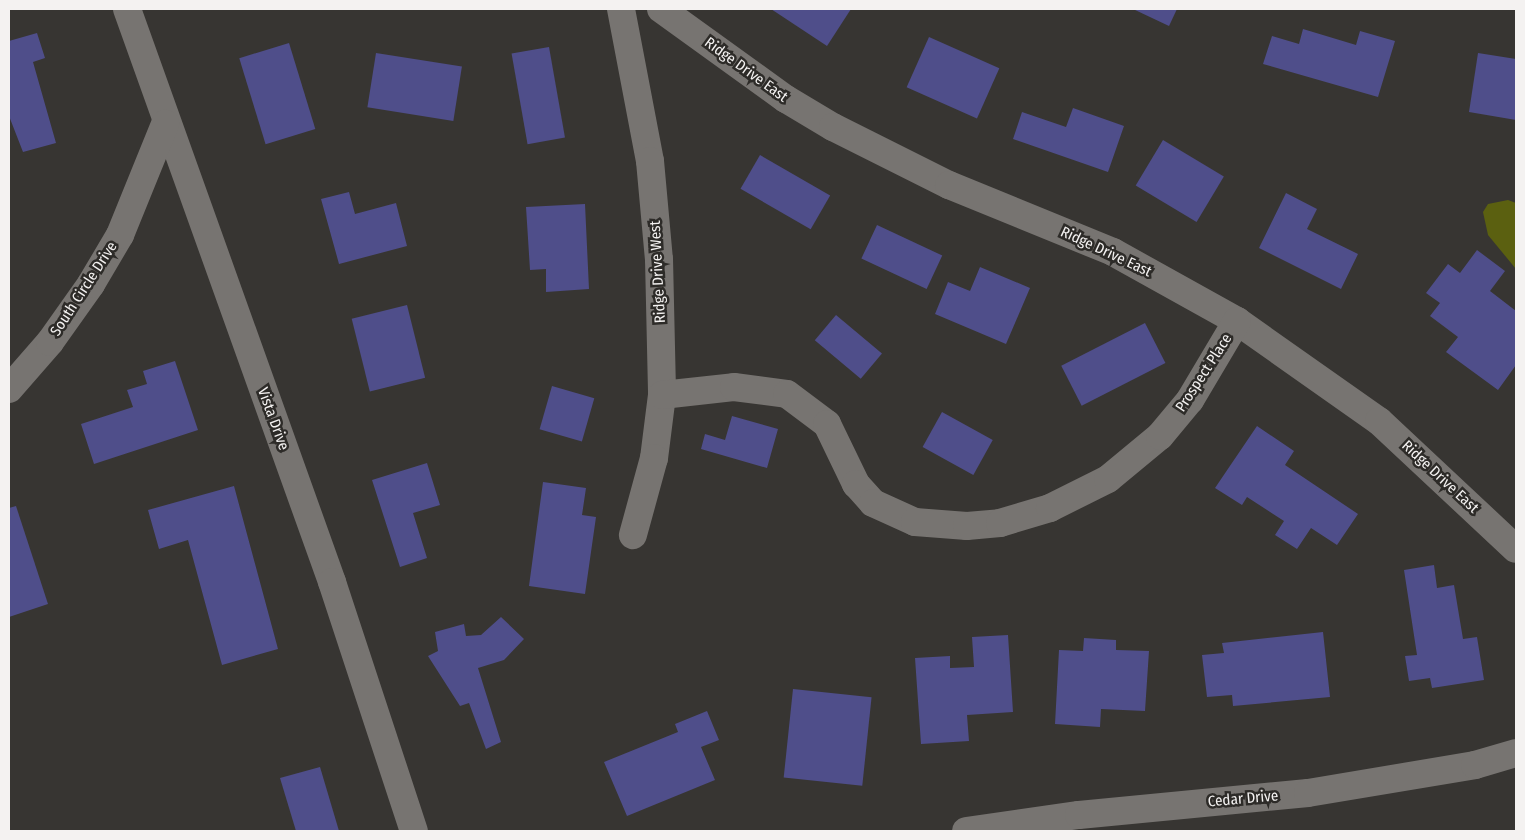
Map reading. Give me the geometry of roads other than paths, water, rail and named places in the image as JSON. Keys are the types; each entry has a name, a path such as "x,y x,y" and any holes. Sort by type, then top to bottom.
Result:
{"street":[{"name":"Vista Drive","path":"127,9 165,124 332,582 414,831"},
{"name":"Ridge Drive West","path":"621,9 650,161 659,259 662,394 654,458 633,535"},
{"name":"Ridge Drive East","path":"661,9 786,99 833,127 949,185 1113,252 1237,321 1379,421 1516,549"},
{"name":"South Circle Drive","path":"9,388 50,342 91,284 120,235 165,124"},
{"name":"Prospect Place","path":"662,394 734,387 787,394 827,424 856,484 873,503 915,522 967,526 1000,523 1050,508 1108,478 1160,436 1190,400 1237,321"},
{"name":"Cedar Drive","path":"966,831 1079,815 1308,793 1476,765 1516,753"}]}
